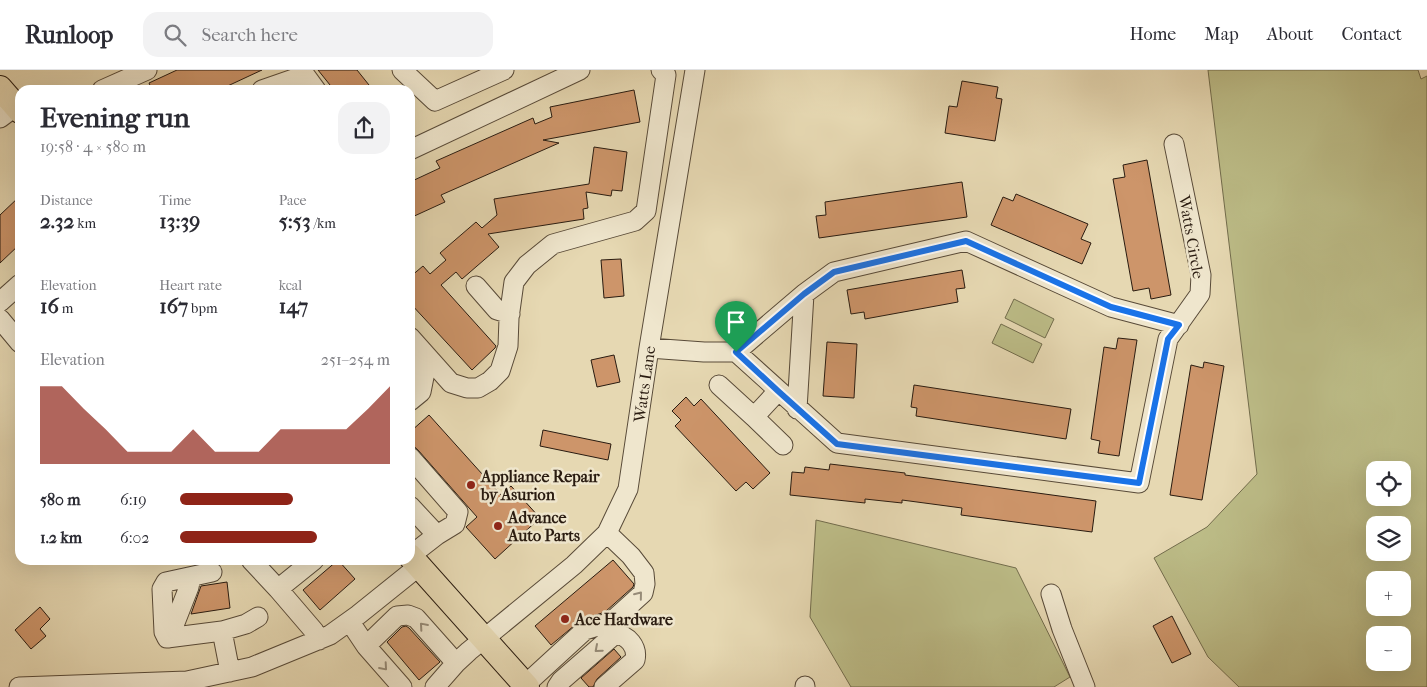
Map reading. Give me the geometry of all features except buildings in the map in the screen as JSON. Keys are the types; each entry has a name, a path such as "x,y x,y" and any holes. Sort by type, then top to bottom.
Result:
{"main road":[{"path":"0,88 12,112"},
{"path":"415,561 526,686"}],"street":[{"path":"113,85 147,70"},
{"path":"402,70 435,101 504,70"},
{"path":"415,148 580,70"},
{"path":"415,343 451,383 467,388 478,388 490,381 500,371 508,346 514,282 527,265 553,244 635,221 646,211 666,75 661,70"},
{"name":"Watts Lane","path":"435,687 456,663 483,638 574,566 607,533 628,489 649,348 695,70"},
{"path":"275,85 305,74 313,85"},
{"name":"Watts Circle","path":"736,352 837,444 1139,483 1168,339 1200,294 1201,275 1174,144"},
{"path":"649,348 736,352 804,294 834,272 966,241 1111,307 1179,325"},
{"path":"476,286 497,310 510,314"},
{"path":"0,302 15,288"},
{"path":"797,409 804,294"},
{"path":"415,364 424,377 421,392 415,397"},
{"path":"719,385 783,445"},
{"path":"754,416 778,391"},
{"path":"415,463 458,512 455,524 437,535 415,557"},
{"path":"415,511 437,535"},
{"path":"526,686 585,630 611,622 643,593 645,584 644,573 607,533"},
{"path":"256,565 314,631 318,640"},
{"path":"278,589 308,565"},
{"path":"19,687 187,684 259,664 318,640 350,622 407,565"},
{"path":"212,572 166,582 162,589 164,632 167,638 222,631 246,624 258,617"},
{"path":"1051,594 1062,629 1085,687"},
{"path":"366,646 397,616 408,615 416,618 456,663"},
{"path":"350,622 366,646 402,687"},
{"path":"222,631 230,672"},
{"path":"557,687 561,681 615,634 622,634 634,648 635,660 604,687"}],"green space":[{"path":"1208,70 1418,70 1421,79 1427,76 1427,687 1239,687 1208,657 1154,558 1207,527 1257,474"},
{"path":"1014,299 1054,319 1045,338 1005,318"},
{"path":"1001,324 1042,344 1033,363 992,343"},
{"path":"816,520 1016,568 1070,677 1054,687 851,687 810,617"}],"place":[{"name":"Appliance Repair by Asurion","path":"471,485"},
{"name":"Advance Auto Parts","path":"498,526"},
{"name":"Ace Hardware","path":"565,619"}],"route":[{"path":"966,241 1111,307 1179,325 1168,339 1139,483 837,444 736,352 804,294 834,272 966,241"}]}
